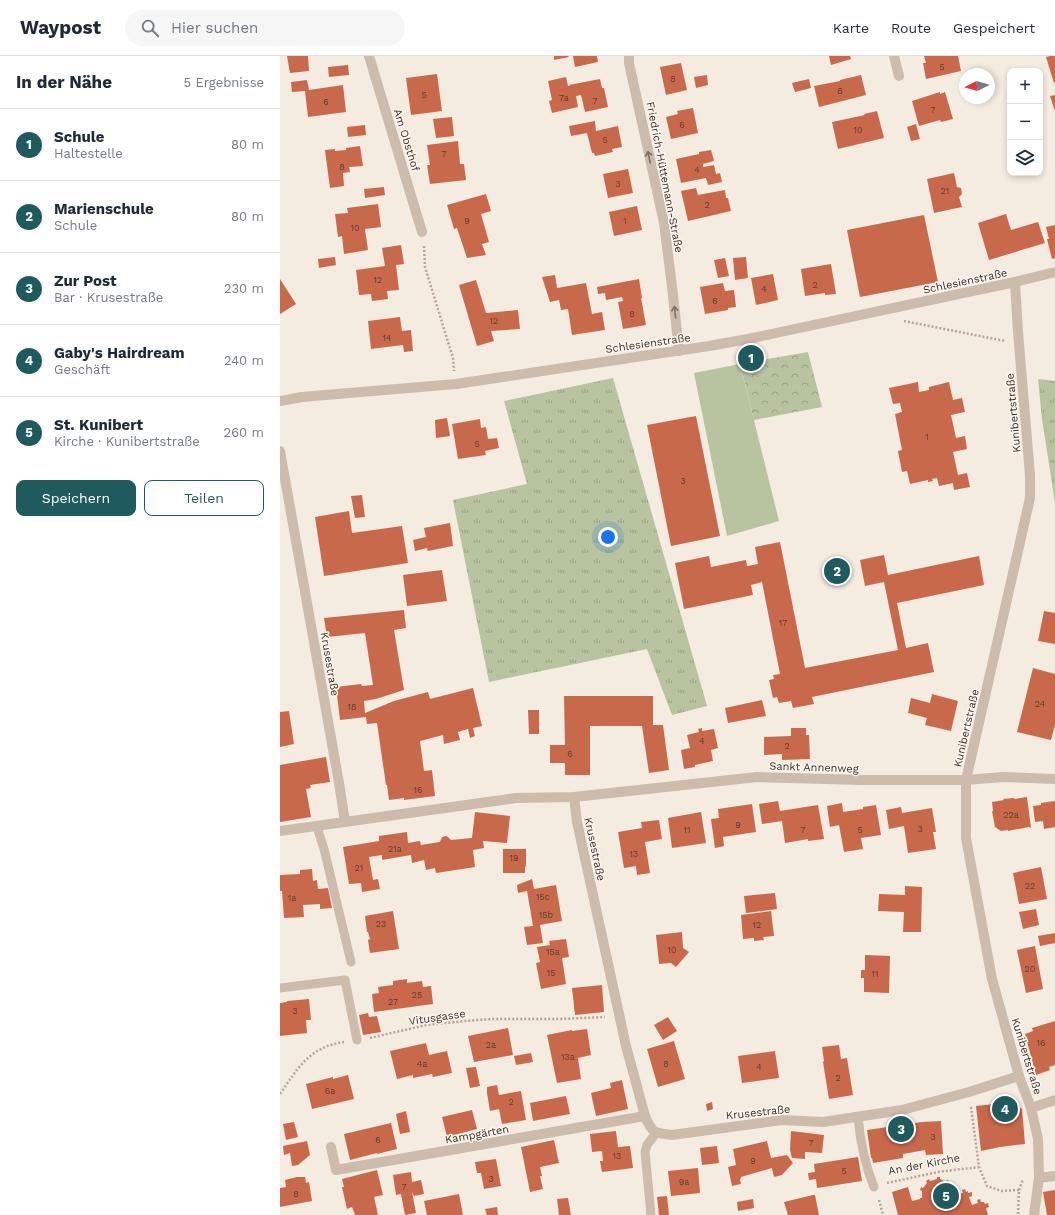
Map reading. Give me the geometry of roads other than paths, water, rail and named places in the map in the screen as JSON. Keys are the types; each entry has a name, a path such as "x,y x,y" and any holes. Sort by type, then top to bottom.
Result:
{"street":[{"name":"Am Obsthof","path":"369,56 422,232"},
{"name":"Friedrich-Hüttemann-Straße","path":"629,56 632,78 664,223 679,351"},
{"path":"894,56 899,76"},
{"path":"1015,282 1055,272"},
{"name":"Schlesienstraße","path":"280,402 302,397 456,384 679,351 748,339 1015,282"},
{"name":"Kunibertstraße","path":"1015,282 1030,476 1030,498 966,780 966,838 992,979 1019,1076 1031,1108 1038,1139 1039,1178 1034,1215"},
{"name":"Krusestraße","path":"280,451 346,822"},
{"name":"Sankt Annenweg","path":"574,797 757,777 862,780 966,780 1003,777 1055,779"},
{"path":"280,831 318,827 516,798 574,797"},
{"name":"Krusestraße","path":"574,797 577,822 626,1046 645,1116 649,1126 656,1133 672,1135 782,1120 823,1122 858,1117 902,1110 969,1092 1019,1076"},
{"path":"1031,1108 1055,1100"},
{"name":"Kampgärten","path":"332,1147 336,1170 645,1116"},
{"path":"1039,1178 1055,1176"}],"lane":[{"path":"318,827 351,962"},
{"path":"280,988 345,980 357,1040"},
{"path":"858,1117 859,1130 869,1174 874,1187"},
{"path":"651,1215 645,1152 647,1145 656,1133"}],"place":[{"name":"Schule","path":"751,358"},
{"name":"Marienschule","path":"837,571"},
{"name":"Gaby's Hairdream","path":"1005,1109"},
{"name":"Zur Post","path":"901,1129"},
{"name":"St. Kunibert","path":"946,1196"}]}
